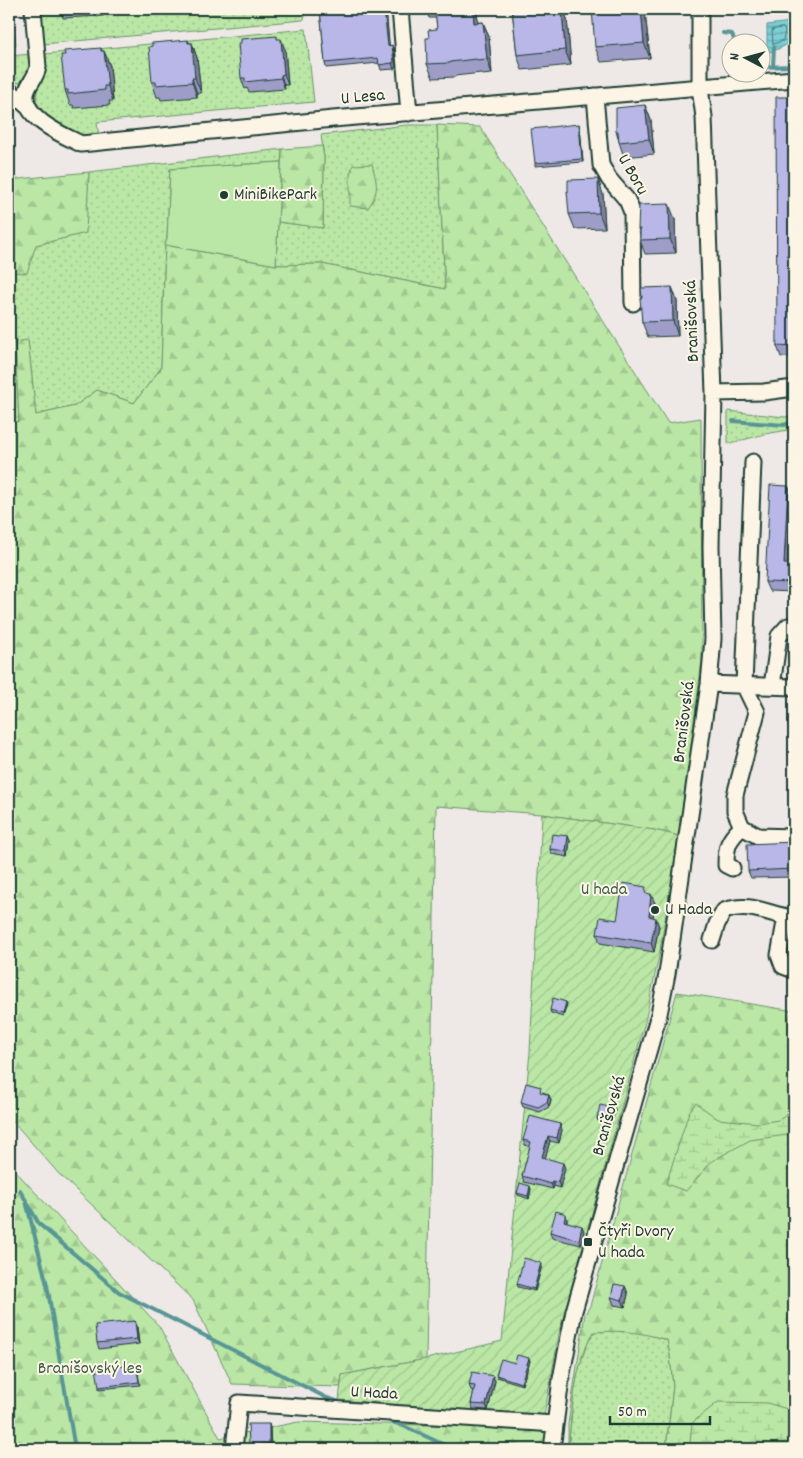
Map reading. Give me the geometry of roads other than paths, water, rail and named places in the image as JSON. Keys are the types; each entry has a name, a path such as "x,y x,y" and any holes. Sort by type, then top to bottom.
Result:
{"street":[{"path":"32,112 26,97 27,88 37,76 38,67 33,9"},
{"path":"400,9 409,113"},
{"name":"Branišovská","path":"552,1449 554,1424 574,1311 659,1014 709,684 712,639 711,546 714,393 704,117 700,88 700,9"},
{"name":"U Lesa","path":"9,90 50,128 81,144 794,79"},
{"name":"U Boru","path":"595,96 601,165 627,200 632,212 633,304"},
{"path":"714,393 764,392 794,388"},
{"path":"754,462 744,685 757,712 735,796 735,811 742,827 758,836 794,837"},
{"path":"772,686 779,636 788,626 794,625"},
{"path":"709,684 794,687"},
{"path":"732,868 726,865 726,851 730,838 742,827"},
{"path":"712,940 724,911 736,906 752,907 790,917 779,954 783,966 794,970"},
{"name":"U Hada","path":"234,1449 239,1403 554,1424"}],"water":[{"path":"791,22 788,44 770,52 770,32 767,32 767,25"}],"waterway":[{"path":"773,67 774,47"},
{"path":"770,67 794,66"},
{"path":"733,421 784,425 794,422"},
{"path":"20,1190 39,1224 119,1292 327,1398 343,1403"},
{"path":"26,1201 47,1285 75,1449"},
{"path":"385,1419 453,1449"}],"place":[{"name":"MiniBikePark","path":"224,195"},
{"name":"U Hada","path":"655,910"},
{"name":"Čtyři Dvory U hada","path":"588,1242"}],"park label":[{"name":"U hada","path":"604,890"},
{"name":"Branišovský les","path":"90,1369"}]}
